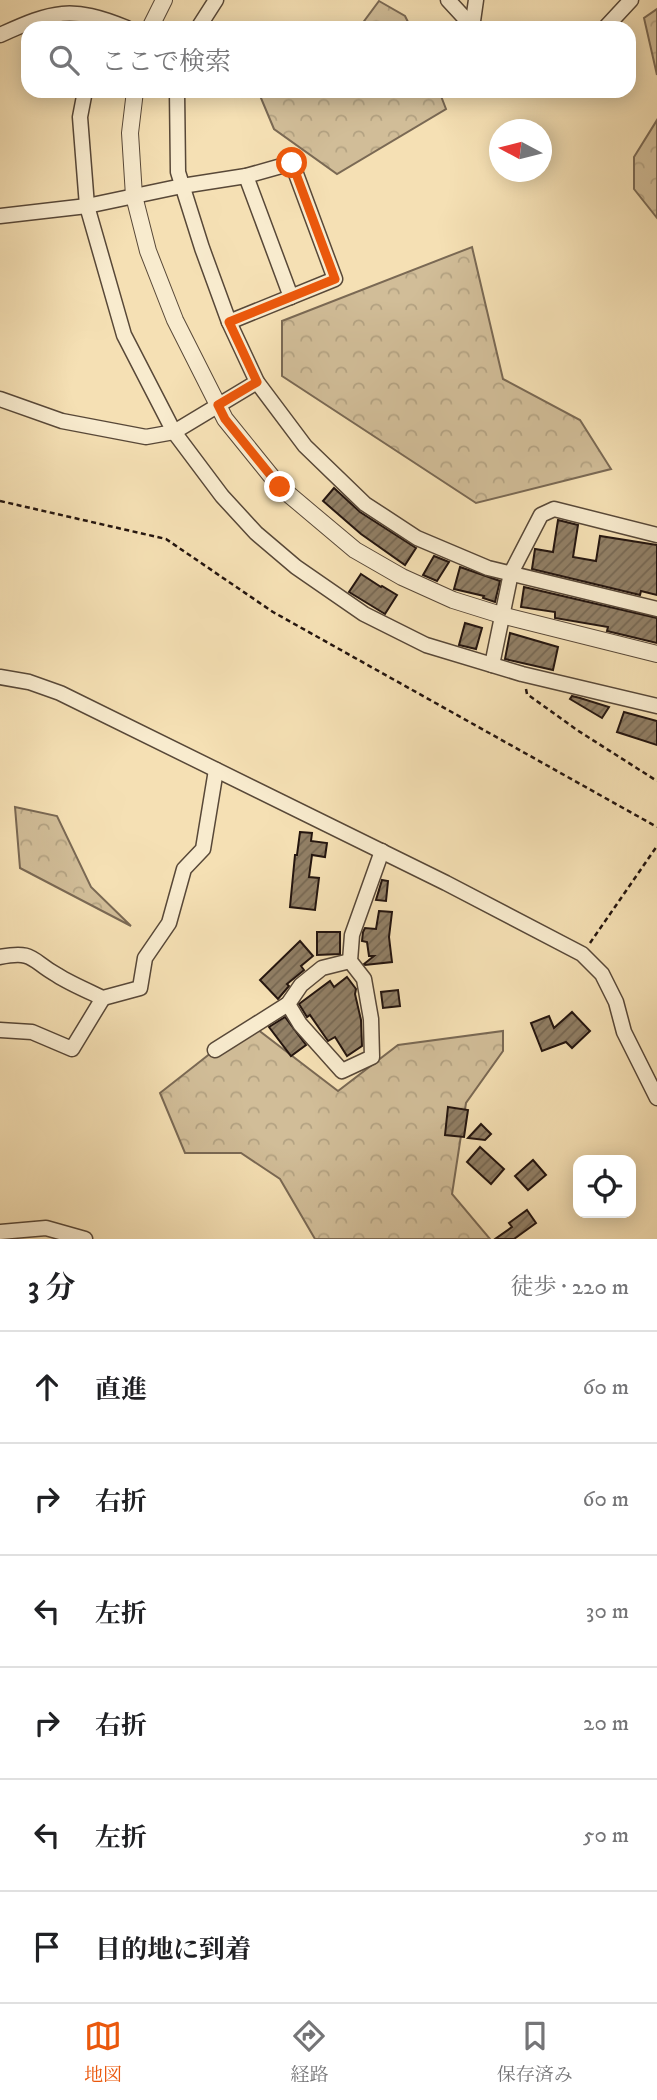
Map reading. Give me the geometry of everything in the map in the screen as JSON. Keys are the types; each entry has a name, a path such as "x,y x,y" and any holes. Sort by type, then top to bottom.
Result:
{"street":[{"path":"154,21 164,0"},
{"path":"202,21 216,0"},
{"path":"448,0 467,21"},
{"path":"473,21 476,0"},
{"path":"612,21 631,0"},
{"path":"31,21 61,12 94,21"},
{"path":"0,35 21,26"},
{"path":"84,98 80,117 87,206 124,335 174,432 222,496 256,533 296,567 364,614 426,645 522,674 657,706"},
{"path":"134,98 130,133 134,196 148,251 163,293 225,419 280,487 355,550 402,577 453,600 501,615 657,654"},
{"path":"177,98 178,172 229,322 257,382 305,446 365,504 417,538 488,568 657,610"},
{"path":"0,216 87,206 246,176 292,163 335,279 229,322"},
{"path":"246,176 291,297"},
{"path":"0,399 62,421 146,437 174,432 257,382"},
{"path":"492,665 511,573 541,515 554,509 657,535"},
{"path":"0,677 29,682 60,693 582,954 602,974 616,1002 624,1032 657,1098"},
{"path":"0,957 22,955 36,958 54,974 103,998 140,988 145,958 169,923 184,869 203,849 216,771"},
{"path":"288,1004 300,1024 342,1071 372,1057 371,1019 364,979 350,961 352,935 382,852"},
{"path":"215,1049 288,1004 301,985 322,968 350,961"},
{"path":"0,1030 32,1032 72,1049 103,998"},
{"path":"0,1232 46,1228 85,1239"}],"path":[{"path":"0,501 166,538 274,612 657,827"},
{"path":"522,674 527,694 577,730 657,781"},
{"path":"582,954 657,846"}],"green space":[{"path":"379,1 405,16 408,21 364,21"},
{"path":"657,9 657,75 644,18"},
{"path":"261,98 442,98 446,109 337,174 274,129"},
{"path":"657,120 657,218 634,189 634,157"},
{"path":"472,247 503,379 580,420 611,469 476,503 282,376 282,321"},
{"path":"15,807 57,816 91,887 131,926 20,868"},
{"path":"249,1023 338,1091 398,1045 503,1031 503,1051 466,1103 452,1194 490,1239 315,1239 280,1179 241,1153 185,1153 160,1093"}],"building":[{"path":"334,488 360,512 416,548 405,565 361,534 323,501"},
{"path":"558,520 578,525 573,557 596,561 600,536 657,545 657,595 641,591 640,595 532,569 535,549 553,552"},
{"path":"434,556 449,562 437,581 423,575"},
{"path":"460,567 500,581 495,602 483,598 484,596 454,589"},
{"path":"361,574 397,595 385,614 349,592"},
{"path":"524,587 657,618 657,643 607,631 608,627 555,618 555,612 521,607"},
{"path":"465,623 482,628 476,649 459,645"},
{"path":"510,633 558,647 553,670 505,659"},
{"path":"572,696 609,707 602,718 570,699"},
{"path":"624,712 657,721 657,745 617,732"},
{"path":"300,832 312,833 311,841 327,843 325,857 312,855 309,877 319,878 315,910 290,907"},
{"path":"382,880 388,881 386,901 376,900"},
{"path":"379,911 392,912 389,937 392,962 365,965 374,956 369,956 367,942 362,941 363,932 365,928 376,929"},
{"path":"317,932 340,932 340,954 317,955"},
{"path":"300,941 313,956 301,966 304,970 287,984 289,986 278,999 260,980"},
{"path":"347,977 356,989 362,1046 347,1056 335,1037 328,1041 299,1004 330,981 334,987"},
{"path":"398,990 400,1006 383,1008 381,992"},
{"path":"572,1012 590,1031 572,1048 566,1042 542,1051 531,1023 549,1016 554,1028"},
{"path":"285,1017 306,1045 291,1056 269,1027"},
{"path":"448,1107 468,1110 464,1137 445,1135"},
{"path":"481,1124 491,1134 485,1140 468,1138"},
{"path":"480,1147 504,1169 491,1184 467,1162"},
{"path":"533,1160 546,1175 528,1190 515,1176"},
{"path":"527,1210 536,1223 514,1239 495,1239 512,1227 509,1223"}],"route":[{"path":"280,487 225,419 218,405 257,382 229,322 335,279 292,163"}]}
